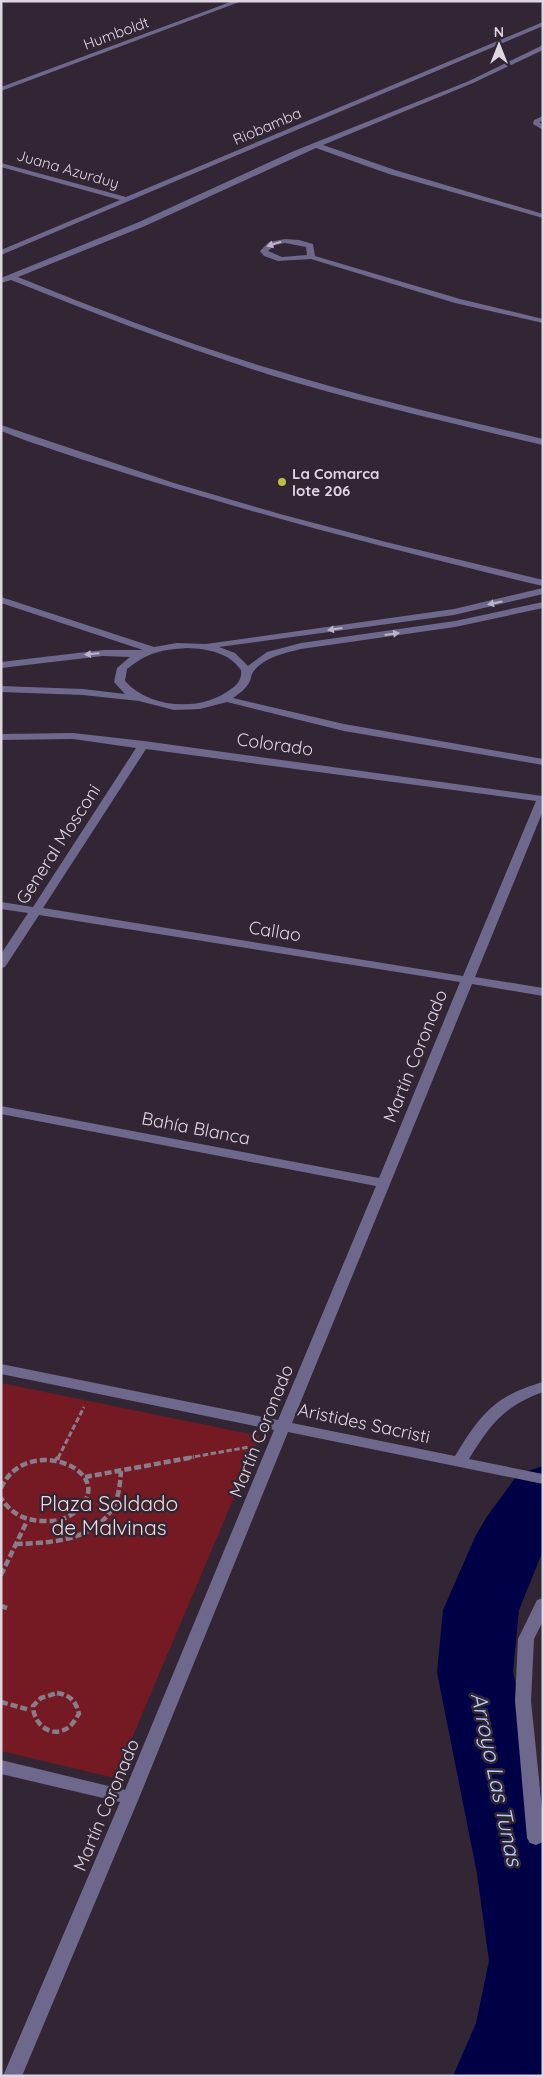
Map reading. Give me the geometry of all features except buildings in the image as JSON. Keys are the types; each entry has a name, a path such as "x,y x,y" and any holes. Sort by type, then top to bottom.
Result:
{"street":[{"name":"Humboldt","path":"1,89 239,1"},
{"name":"Riobamba","path":"1,253 543,24"},
{"path":"1,282 142,224 316,145 471,82 543,47"},
{"path":"543,118 536,121 536,124 543,128"},
{"path":"316,145 443,188 543,216"},
{"name":"Juana Azurduy","path":"1,164 127,200"},
{"path":"311,257 310,246 297,242 275,243 267,246 264,251 281,259 311,257 458,301 543,321"},
{"path":"11,277 149,331 272,372 414,411 543,442"},
{"path":"1,428 155,480 246,507 437,558 543,582"},
{"path":"200,646 251,641 454,612 543,591"},
{"path":"1,600 118,640 153,649"},
{"path":"1,688 84,692 140,700 172,707 190,707 226,698 238,691 245,682 247,673 260,659 278,651 455,624 543,605"},
{"path":"1,665 82,655 141,653 153,649 184,645 218,650 232,656 242,664 247,673"},
{"path":"140,700 122,687 119,680 119,672 124,665 141,653"},
{"path":"226,698 286,716 367,734 543,762"},
{"name":"Colorado","path":"1,737 73,736 144,744 542,799"},
{"name":"General Mosconi","path":"1,964 144,744"},
{"name":"Martín Coronado","path":"12,2076 130,1798 542,799"},
{"name":"Callao","path":"1,905 543,992"},
{"name":"Bahía Blanca","path":"1,1110 384,1183"},
{"name":"Aristides Sacristi","path":"1,1369 543,1479"},
{"path":"460,1461 486,1420 498,1407 518,1394 543,1387"},
{"path":"536,1838 523,1701 526,1639 543,1604"},
{"path":"1,1768 130,1798"}],"path":[{"path":"57,1460 94,1387"},
{"path":"85,1478 277,1442"},
{"path":"1,1488 3,1480 8,1474 26,1464 57,1460 73,1466 85,1478 88,1491 85,1501 78,1510 67,1517 54,1521 26,1521 13,1514 4,1505 1,1498"},
{"path":"16,1544 56,1541 77,1536 95,1527 118,1502 121,1471"},
{"path":"1,1575 26,1521"},
{"path":"1,1606 7,1608"},
{"path":"57,1692 71,1697 76,1702 79,1714 72,1725 57,1731 49,1731 35,1725 31,1719 30,1710 35,1701 41,1696 57,1692"},
{"path":"1,1702 30,1710"}],"green space":[{"name":"Plaza Soldado de Malvinas","path":"1,1383 260,1436 115,1778 1,1751"}],"waterway":[{"name":"Arroyo Las Tunas","path":"497,2076 520,2023 532,1961 518,1874 475,1672 481,1610 512,1537 543,1492"}],"place":[{"name":"La Comarca lote 206","path":"282,482"}]}
